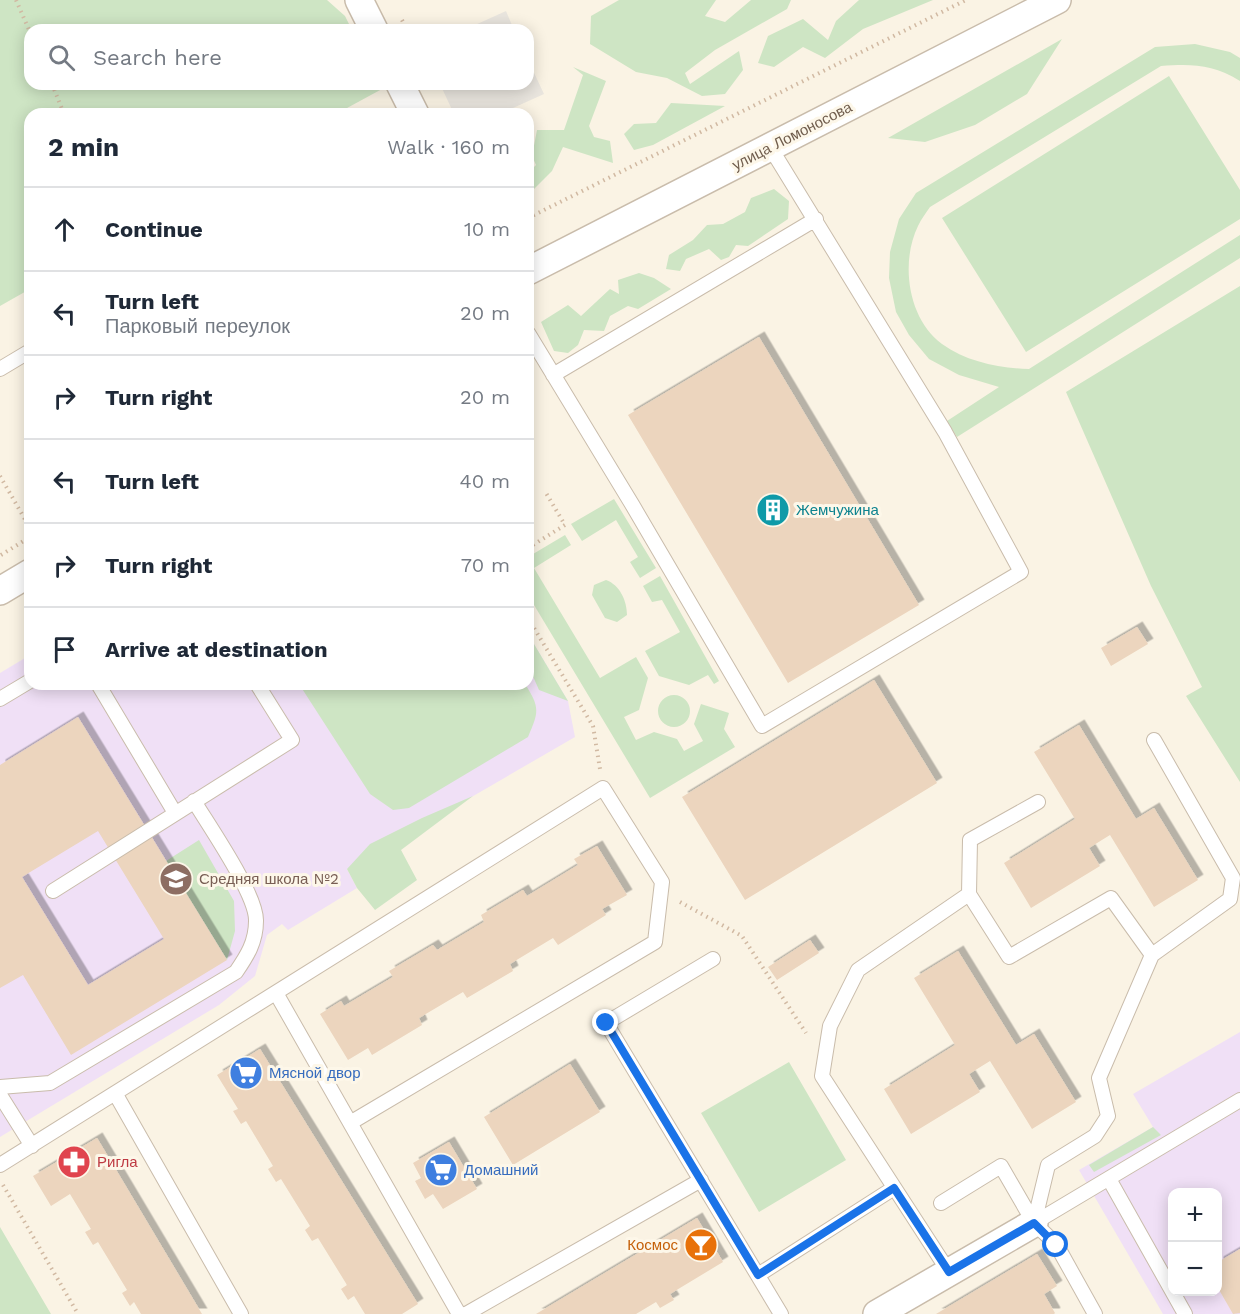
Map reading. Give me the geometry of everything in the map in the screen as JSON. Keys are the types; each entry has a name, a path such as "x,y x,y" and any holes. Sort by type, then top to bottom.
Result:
{"street":[{"path":"359,0 371,24"},
{"name":"улица Ломоносова","path":"534,268 1056,0"},
{"path":"403,90 412,108"},
{"path":"0,591 24,577"},
{"path":"877,1314 1034,1223"}],"lane":[{"path":"534,343 762,726 1021,572 945,432 770,147"},
{"path":"553,375 816,219"},
{"path":"0,369 24,355"},
{"path":"0,699 24,685"},
{"path":"102,690 175,813"},
{"path":"53,891 292,740 261,690"},
{"path":"1034,1223 1048,1165 1095,1136 1108,1116 1099,1078 1152,955 1230,899 1233,878 1154,740"},
{"path":"0,1166 603,788 662,882 655,942 350,1123"},
{"path":"0,1087 50,1083 236,972 251,950 257,920 248,892 194,801"},
{"path":"1038,802 970,840 969,894 1009,957 1111,898 1152,955"},
{"path":"949,1272 822,1076 830,1026 858,970 969,894"},
{"path":"712,958 606,1023 781,1314"},
{"path":"276,993 459,1314"},
{"path":"115,1094 241,1314"},
{"path":"0,1095 32,1146"},
{"path":"1034,1223 1240,1100"},
{"path":"941,1203 1001,1166 1034,1223 1056,1245 1095,1314"},
{"path":"1109,1179 1185,1314"},
{"path":"466,1314 701,1180"},
{"path":"758,1275 894,1188"}],"path":[{"path":"16,0 26,24"},
{"path":"534,215 966,0"},
{"path":"54,90 62,108"},
{"path":"0,476 24,518"},
{"path":"534,544 565,525 546,493"},
{"path":"0,555 24,541"},
{"path":"534,628 593,726 603,788"},
{"path":"660,892 742,936 824,1059"},
{"path":"0,1180 78,1314"}],"shaded area":[{"path":"506,11 511,24 477,24"},
{"path":"534,73 544,94 513,108 451,108 443,90 534,90"},
{"name":"Средняя школа №2","path":"534,644 568,701 575,737 347,869 357,888 288,930 282,924 267,935 255,976 219,1005 0,1137 0,673 24,659 24,690 534,690"},
{"path":"1240,1032 1240,1314 1163,1314 1079,1170 1153,1127 1133,1094"}],"green space":[{"path":"0,0 327,0 345,16 349,24 24,24 24,90 380,90 347,108 24,108 24,292 0,306"},
{"path":"619,0 716,0 705,16 725,22 751,0 791,0 787,9 715,50 685,73 690,84 739,51 743,70 725,94 702,96 667,78 636,72 590,44 591,16"},
{"path":"859,0 933,0 863,29 825,58 803,47 774,67 758,63 768,36 803,19 828,40 836,21"},
{"path":"1062,39 1027,94 975,125 925,142 888,138"},
{"path":"1195,44 1230,52 1240,58 1240,81 1220,71 1202,66 1161,66 930,207 919,223 912,241 909,257 910,289 921,320 942,344 973,360 1029,369 1240,235 1240,258 957,437 947,421 999,387 959,375 929,359 909,335 896,312 889,278 890,252 899,219 916,193 1155,47"},
{"path":"573,67 606,81 589,126 594,137 610,141 613,163 563,147 552,171 534,189 534,167 536,165 534,146 537,130 564,130 583,75"},
{"path":"1169,76 1240,190 1240,219 1026,352 942,218"},
{"path":"671,103 725,106 653,145 634,150 624,134 634,124 656,123"},
{"path":"774,189 789,201 788,219 748,246 736,245 729,257 721,260 709,249 686,259 680,271 666,269 669,255 693,240 707,225 723,224 745,212 751,198"},
{"path":"639,273 654,278 671,289 638,309 628,306 610,316 604,331 584,330 578,345 568,353 554,351 541,322 568,305 581,316 610,289 619,294 618,280"},
{"path":"1240,286 1240,782 1186,696 1202,687 1151,586 1066,392"},
{"path":"614,499 656,568 640,578 630,562 638,557 616,520 582,541 571,524"},
{"path":"565,535 571,545 534,568 534,553"},
{"path":"534,568 600,678 636,657 648,678 639,710 624,717 636,740 654,732 677,739 684,751 703,741 694,724 701,704 729,713 724,729 735,747 650,798 534,605"},
{"path":"660,576 719,681 714,684 708,675 689,685 659,676 645,651 680,632 662,600 652,602 643,586"},
{"path":"606,580 619,590 626,604 627,615 617,622 605,618 592,595 594,585"},
{"path":"534,644 568,701 539,690 534,679"},
{"path":"303,690 528,690 535,704 536,715 528,737 409,808 393,810 370,794"},
{"path":"674,695 686,699 690,711 686,723 674,727 662,723 658,711 662,699"},
{"path":"473,796 401,850 417,880 375,910 357,888 347,869 370,844"},
{"path":"199,840 234,901 235,931 227,960 166,861"},
{"path":"789,1062 846,1160 759,1212 701,1113"},
{"path":"1153,1127 1161,1135 1094,1172 1089,1165"},
{"path":"0,1227 51,1314 0,1314"}],"building":[{"name":"Жемчужина","path":"759,337 919,605 788,683 628,415"},
{"path":"1137,627 1148,644 1111,666 1101,648"},
{"path":"874,680 937,783 745,900 682,797"},
{"path":"78,717 227,960 71,1055 23,975 0,988 0,765","holes":["98,831 164,939 88,985 22,877"]},
{"path":"1079,725 1136,819 1154,808 1198,880 1154,907 1110,835 1089,848 1100,866 1031,908 1004,863 1075,819 1034,752"},
{"path":"597,846 627,895 602,909 606,915 558,945 553,938 510,964 513,971 467,998 463,992 419,1018 422,1025 372,1055 368,1048 348,1060 320,1014 341,1001 344,1006 393,977 389,971 433,945 437,950 484,922 481,915 523,890 527,896 578,865 574,859"},
{"path":"810,940 819,953 777,980 768,967"},
{"path":"958,951 1016,1045 1034,1034 1076,1102 1032,1129 990,1061 969,1074 980,1092 911,1134 884,1089 955,1045 914,978"},
{"path":"260,1049 418,1304 402,1314 365,1314 354,1296 348,1300 341,1289 347,1285 318,1238 312,1241 305,1230 310,1226 281,1179 276,1182 268,1169 273,1166 246,1121 241,1124 233,1111 238,1109 217,1075"},
{"path":"570,1064 600,1112 513,1165 484,1117"},
{"path":"97,1138 202,1314 141,1314 134,1302 130,1306 122,1293 127,1290 98,1242 93,1245 85,1232 91,1229 70,1194 51,1206 33,1176"},
{"name":"Домашний","path":"449,1142 477,1189 443,1209 433,1194 425,1199 415,1181 421,1178 413,1163"},
{"path":"697,1218 723,1262 670,1294 674,1300 660,1308 656,1302 636,1314 536,1314"},
{"path":"1240,1249 1240,1313 1233,1314 1222,1295 1222,1260"},
{"path":"1037,1254 1057,1286 1044,1294 1054,1314 936,1314"}],"place":[{"name":"Жемчужина","path":"773,510"},
{"name":"Средняя школа №2","path":"176,879"},
{"name":"Мясной двор","path":"246,1073"},
{"name":"Ригла","path":"74,1162"},
{"name":"Домашний","path":"441,1170"},
{"name":"Космос","path":"701,1245"}],"route":[{"path":"606,1023 758,1275 894,1188 949,1272 1034,1223 1056,1245"}]}
